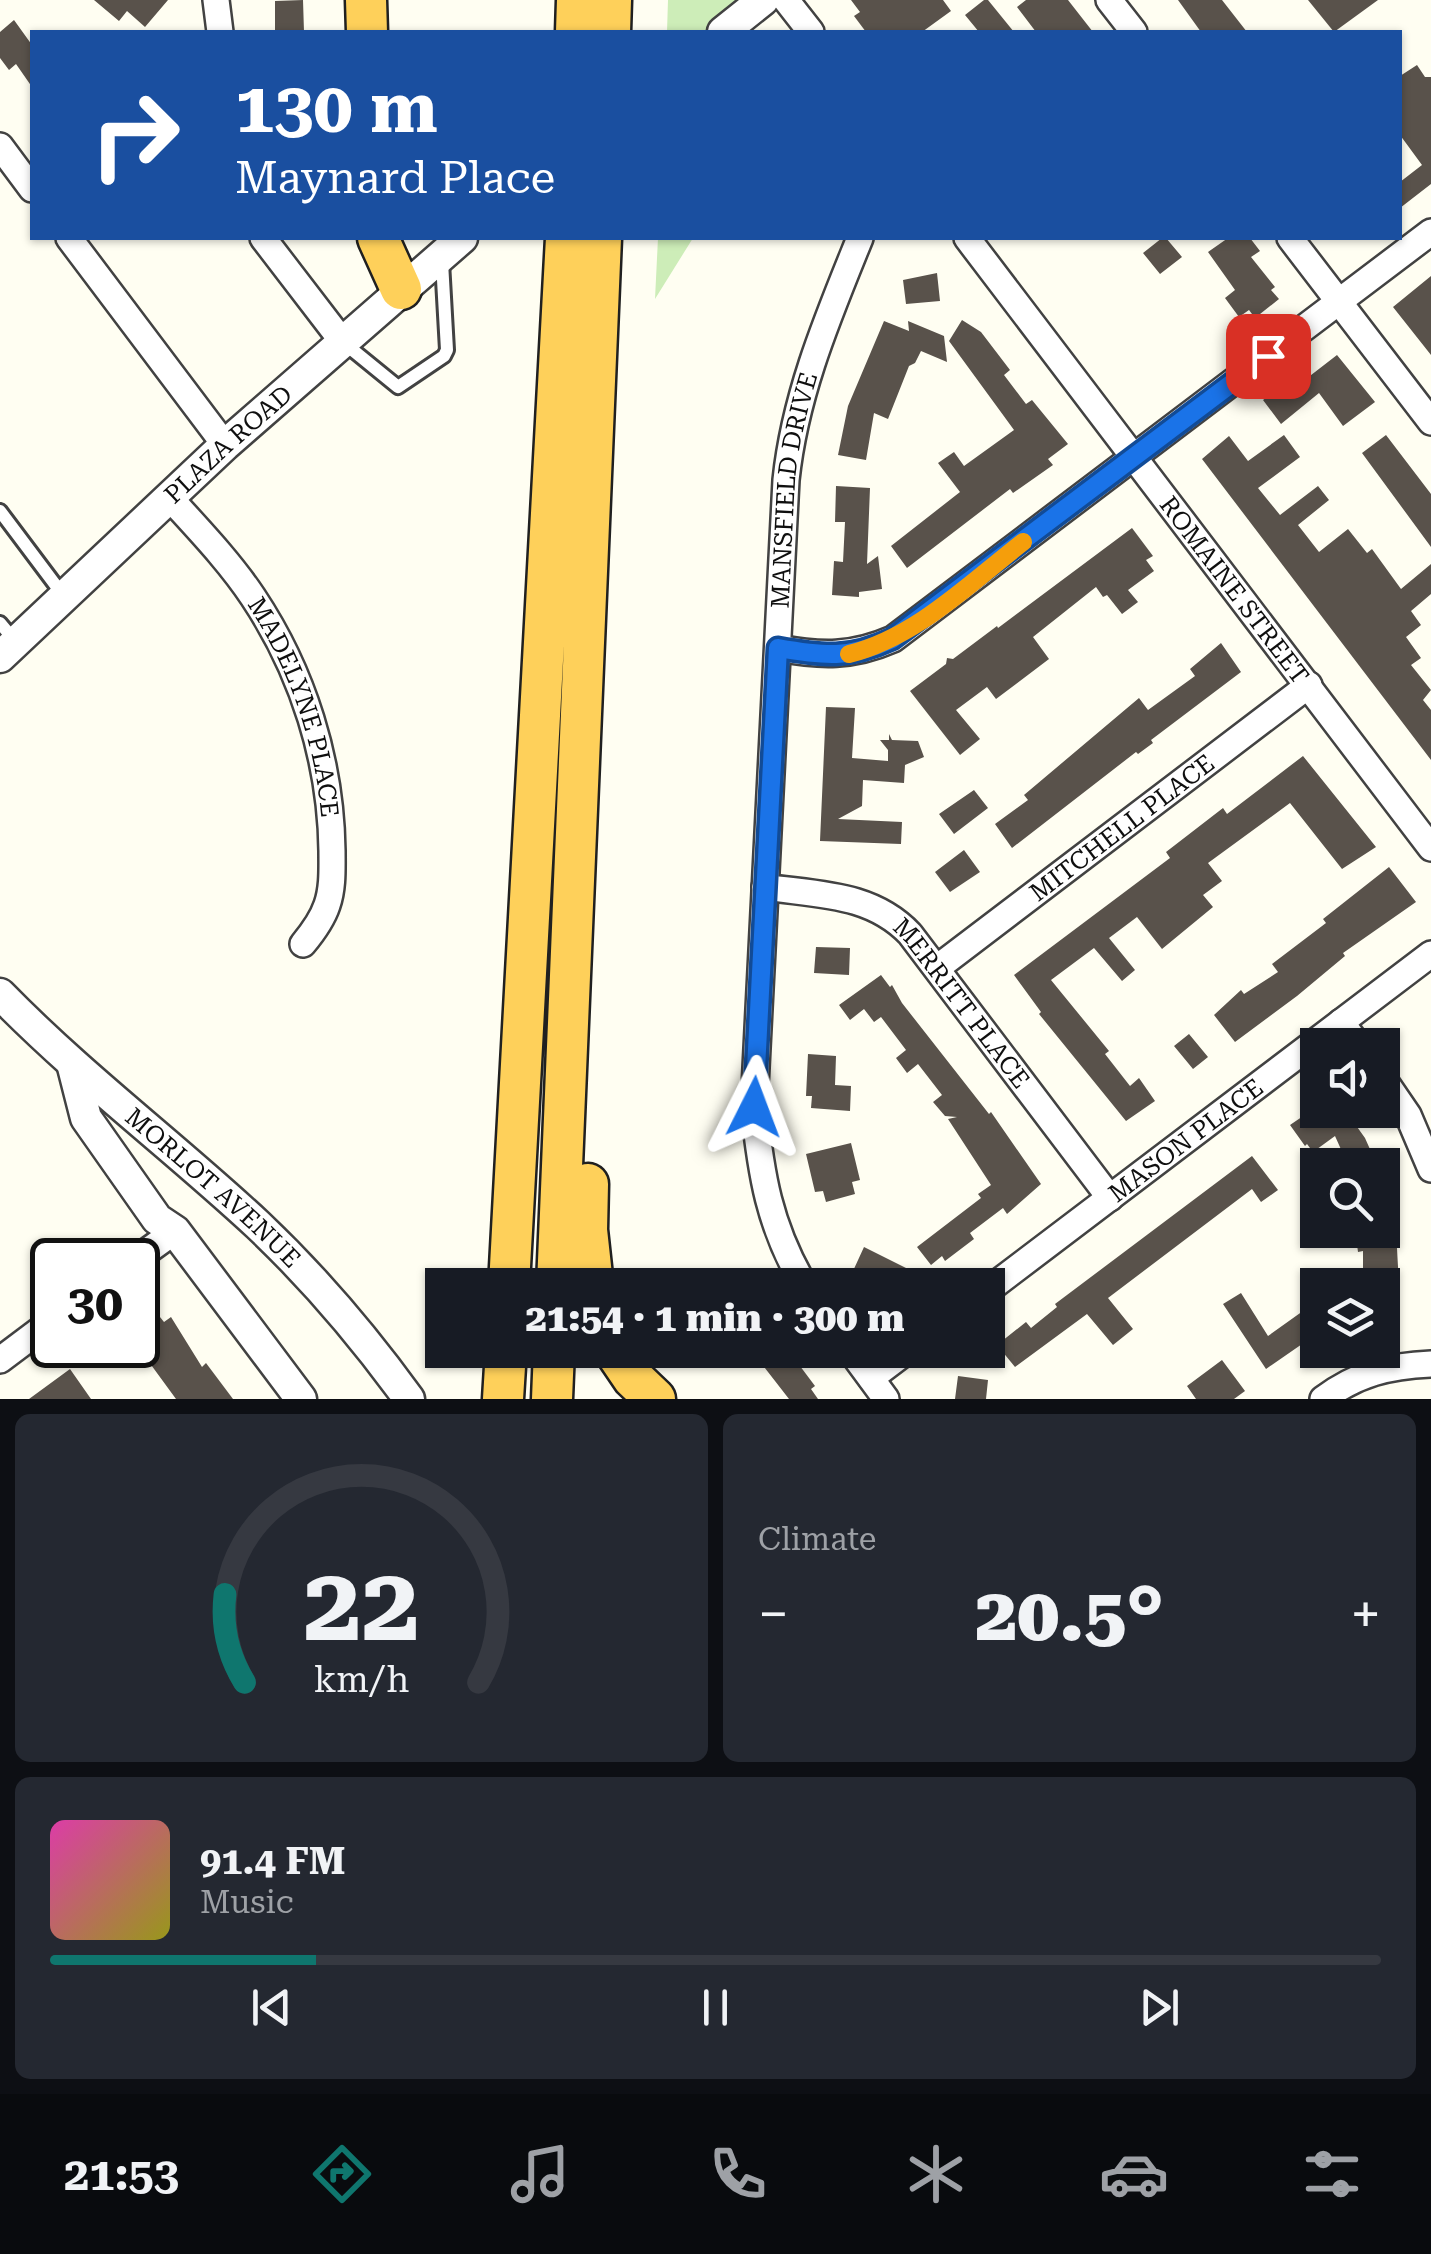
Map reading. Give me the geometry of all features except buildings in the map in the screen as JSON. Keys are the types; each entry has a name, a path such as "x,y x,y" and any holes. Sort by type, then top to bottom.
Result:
{"highway":[{"path":"366,0 366,30"},
{"path":"390,0 391,30"},
{"path":"559,0 560,30"},
{"path":"576,30 578,0"},
{"path":"610,30 611,0"},
{"path":"379,240 401,289"},
{"path":"510,1268 566,240"},
{"path":"558,1268 602,240"},
{"path":"592,1268 588,1212 604,732 602,240"},
{"path":"504,1399 505,1368"},
{"path":"552,1399 553,1368"},
{"path":"626,1368 654,1399"}],"street":[{"path":"216,0 220,30"},
{"path":"725,30 763,0"},
{"path":"786,0 809,30"},
{"path":"1109,0 1132,30"},
{"path":"0,146 30,186"},
{"path":"778,648 822,656 846,655 892,639 1431,232"},
{"path":"71,240 226,445"},
{"path":"266,240 342,342"},
{"name":"MANSFIELD DRIVE","path":"796,1268 772,1218 762,1177 754,1107 790,437 815,350 859,240"},
{"name":"ROMAINE STREET","path":"969,240 1431,848"},
{"path":"1292,240 1431,422"},
{"name":"PLAZA ROAD","path":"5,640 63,595 452,246"},
{"name":"MADELYNE PLACE","path":"169,497 226,560 252,596 276,635 309,714 328,796 332,880 328,904 303,944"},
{"name":"MITCHELL PLACE","path":"937,968 1309,686"},
{"name":"MERRITT PLACE","path":"765,887 859,901 879,908 910,934 1110,1198"},
{"name":"MASON PLACE","path":"1005,1277 1431,954"},
{"name":"MORLOT AVENUE","path":"0,994 74,1067 223,1194 302,1269 346,1317 409,1399"},
{"path":"1341,1022 1345,1028"},
{"path":"74,1067 86,1118 157,1218 174,1231 301,1399"},
{"path":"1400,1103 1431,1169"},
{"path":"160,1241 174,1231"},
{"path":"0,1360 30,1338"},
{"path":"1323,1399 1367,1373 1394,1366 1431,1364"},
{"path":"864,1368 886,1399"},
{"path":"871,1378 884,1368"}],"lane":[{"path":"342,342 398,387 444,356 452,246"},
{"path":"0,511 63,595"}],"green space":[{"path":"668,0 763,0 726,30 667,30"},
{"path":"658,240 692,240 655,299"}],"slow traffic":[{"path":"849,654 870,649 914,626 1023,542"}],"route":[{"path":"754,1107 778,648 822,656 846,655 870,649 914,626 1268,356"}]}
